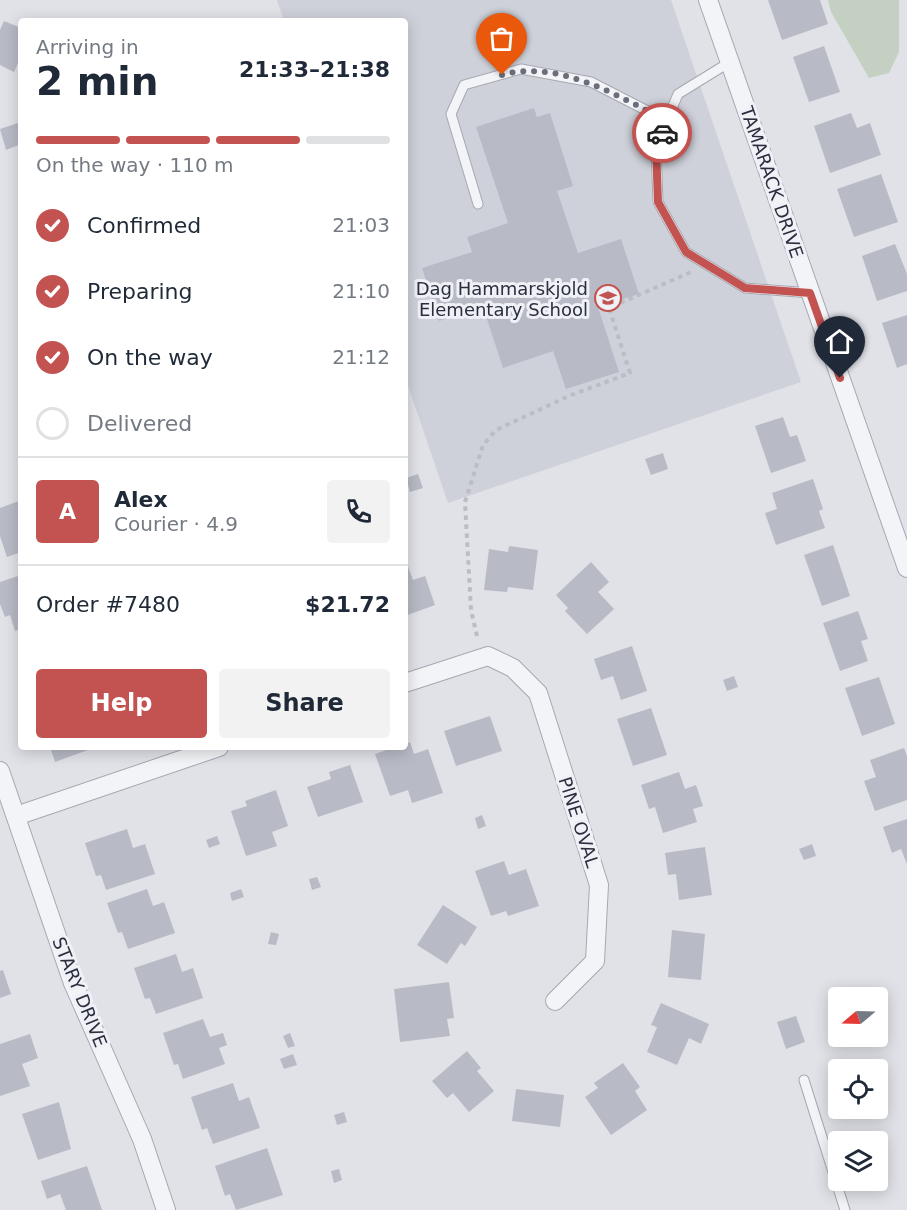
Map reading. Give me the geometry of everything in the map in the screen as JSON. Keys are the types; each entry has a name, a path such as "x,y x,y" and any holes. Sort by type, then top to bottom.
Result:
{"street":[{"name":"TAMARACK DRIVE","path":"708,0 907,568"},
{"name":"PINE OVAL","path":"408,681 488,656 513,668 538,693 599,885 595,961 555,1001"},
{"path":"16,816 210,750"},
{"name":"STARY DRIVE","path":"0,771 74,983 142,1140 166,1210"}],"lane":[{"path":"730,62 678,94 656,147 658,202 686,252 745,288 810,293"},
{"path":"478,204 451,114 464,86 521,69 591,82 667,121"},
{"path":"804,1080 845,1210"}],"path":[{"path":"477,636 471,610 465,502 483,445 496,430 571,395 630,373 609,308 691,272"}],"shaded area":[{"path":"277,0 671,0 801,382 448,503 408,386 408,18 283,18"}],"green space":[{"path":"828,0 899,0 899,52 889,73 869,78 831,12"}],"building":[{"path":"768,0 820,0 828,24 782,40"},
{"path":"4,21 18,27 18,63 14,72 0,65 0,30"},
{"path":"824,46 840,92 809,102 793,57"},
{"path":"534,108 537,117 550,113 573,186 557,191 578,253 621,239 639,294 598,307 619,372 566,389 553,351 503,368 483,307 439,321 422,268 472,252 467,237 508,223 476,127"},
{"path":"851,113 857,128 870,123 881,155 830,173 814,126"},
{"path":"18,123 18,145 6,150 0,129"},
{"path":"881,174 898,222 854,237 837,189"},
{"path":"895,244 907,274 907,291 877,301 862,256"},
{"path":"907,315 907,364 897,368 882,323"},
{"path":"783,417 790,437 797,435 806,461 771,473 755,426"},
{"path":"663,453 668,469 651,475 645,459"},
{"path":"418,474 423,488 410,492 408,477"},
{"path":"813,479 823,509 819,511 825,528 776,545 765,513 777,509 772,493"},
{"path":"18,501 18,553 7,557 0,536 0,508"},
{"path":"833,545 850,596 822,606 804,555"},
{"path":"509,546 538,550 533,590 508,587 507,592 484,590 489,549 508,552"},
{"path":"591,562 609,582 598,592 614,609 587,634 565,611 568,608 556,595"},
{"path":"408,566 413,580 425,576 435,605 408,615"},
{"path":"18,576 18,630 15,631 10,615 5,617 0,604 0,582"},
{"path":"858,611 868,639 861,641 868,661 840,671 823,623"},
{"path":"632,646 647,691 621,700 613,676 601,680 594,659"},
{"path":"734,676 738,687 727,691 723,680"},
{"path":"879,677 895,724 862,736 845,688"},
{"path":"651,708 667,755 633,766 617,719"},
{"path":"490,716 502,751 456,766 444,731"},
{"path":"410,742 414,754 428,749 443,793 412,803 408,790 390,796 375,754 386,750 408,750"},
{"path":"904,748 907,756 907,800 875,811 864,781 876,777 870,760"},
{"path":"51,750 88,750 55,762"},
{"path":"350,765 363,802 318,817 307,787 331,779 329,772"},
{"path":"679,772 685,789 696,785 703,806 693,809 697,822 663,833 655,807 649,809 641,785"},
{"path":"276,790 288,826 272,832 277,846 246,856 231,811 247,806 245,801"},
{"path":"482,815 486,826 478,829 475,818"},
{"path":"907,819 907,864 901,849 892,853 883,827"},
{"path":"127,829 133,848 145,844 155,874 106,890 101,875 96,876 85,843"},
{"path":"217,836 220,844 209,848 206,840"},
{"path":"812,844 816,856 804,860 799,849"},
{"path":"705,847 712,895 679,900 676,874 668,875 665,853"},
{"path":"504,861 509,875 526,869 539,906 508,916 506,911 491,916 475,871"},
{"path":"317,877 321,887 312,890 309,879"},
{"path":"147,889 153,906 164,902 175,933 128,949 122,932 118,933 107,903"},
{"path":"241,889 244,897 232,901 230,893"},
{"path":"443,905 477,927 465,946 461,943 447,964 417,945"},
{"path":"672,930 705,934 701,980 668,977"},
{"path":"271,932 279,934 276,945 268,944"},
{"path":"176,954 182,972 193,968 203,998 156,1014 150,998 145,999 134,968"},
{"path":"3,970 11,994 0,998 0,971"},
{"path":"449,982 454,1018 447,1019 450,1036 400,1042 394,989"},
{"path":"661,1003 709,1024 701,1044 689,1038 677,1065 647,1052 657,1027 651,1025"},
{"path":"796,1016 805,1042 786,1049 777,1022"},
{"path":"203,1019 210,1037 223,1033 227,1045 219,1048 225,1064 183,1079 178,1064 174,1065 163,1033"},
{"path":"290,1033 295,1046 288,1048 283,1036"},
{"path":"30,1034 38,1058 22,1064 30,1086 0,1096 0,1044"},
{"path":"467,1051 481,1068 477,1071 494,1091 469,1112 453,1093 447,1098 432,1081"},
{"path":"293,1054 297,1065 284,1069 280,1059"},
{"path":"623,1063 640,1087 635,1091 647,1110 611,1135 585,1097 598,1088 594,1083"},
{"path":"233,1083 239,1101 249,1097 260,1128 213,1144 207,1128 202,1130 191,1097"},
{"path":"516,1089 564,1095 560,1127 512,1121"},
{"path":"59,1102 71,1149 38,1160 22,1114"},
{"path":"344,1112 347,1122 337,1125 334,1115"},
{"path":"267,1148 283,1195 236,1210 230,1194 225,1196 215,1166"},
{"path":"87,1166 102,1210 66,1210 60,1194 47,1199 41,1181"},
{"path":"339,1169 342,1180 334,1183 331,1171"}],"way so far":[{"path":"502,75 521,69 591,82 667,121 662,133"}],"place":[{"name":"Dag Hammarskjold Elementary School","path":"608,298"}],"route":[{"path":"662,133 656,147 658,202 686,252 745,288 810,293 840,378"}]}
